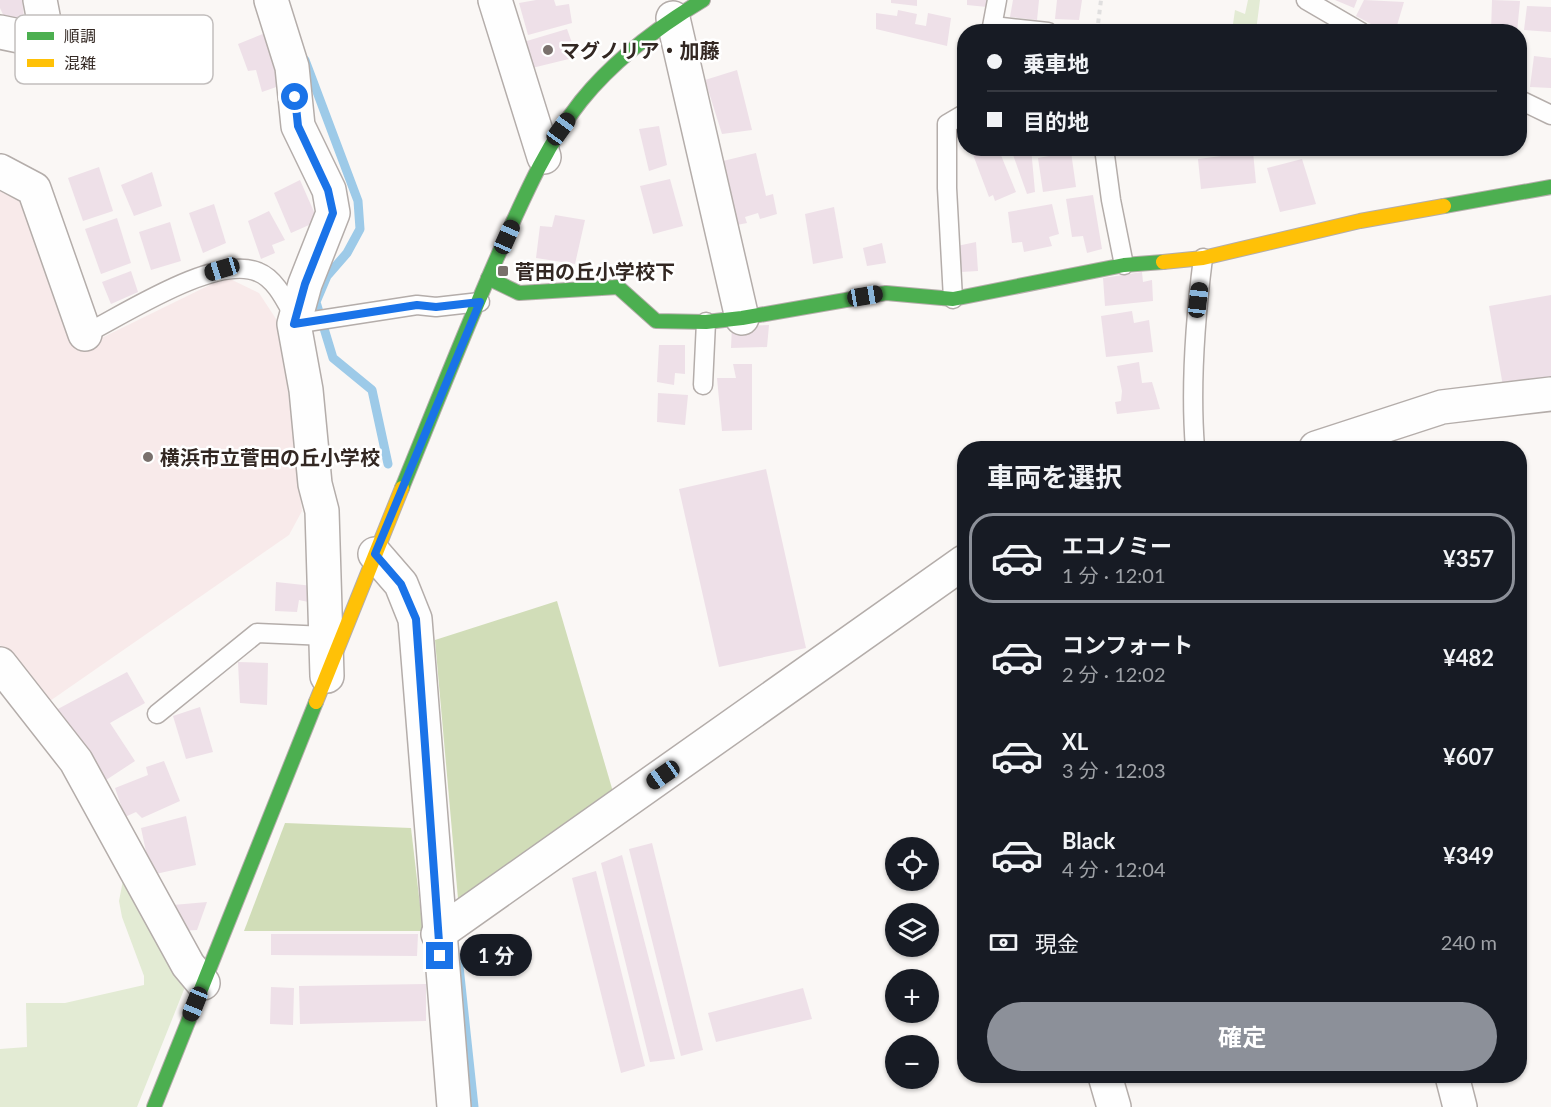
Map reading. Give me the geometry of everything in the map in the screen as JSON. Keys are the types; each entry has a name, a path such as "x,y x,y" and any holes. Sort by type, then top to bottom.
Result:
{"street":[{"path":"40,0 43,15"},
{"path":"271,0 292,67 298,126 328,190 333,213 297,322 315,484 322,511 327,678"},
{"path":"495,0 544,157"},
{"path":"153,1107 488,278 544,157 581,101 624,57 673,18 703,0"},
{"path":"673,18 742,318"},
{"path":"0,32 15,35"},
{"path":"0,171 34,189 85,334"},
{"path":"488,278 519,293 618,287 656,321 706,322 742,318 886,292 953,299 1124,265 1203,258 1360,220 1551,187"},
{"path":"1338,441 1442,407 1551,394"},
{"path":"375,554 401,584 416,619 438,934 454,1107"},
{"path":"438,934 957,567"},
{"path":"0,664 76,760 188,965 203,983"},
{"path":"1107,1083 1114,1107"},
{"path":"1454,1083 1460,1107"}],"lane":[{"path":"993,24 997,0"},
{"path":"1306,0 1347,24"},
{"path":"1527,103 1551,115"},
{"path":"953,299 947,188 947,124 957,118"},
{"path":"1105,156 1124,265"},
{"path":"1194,441 1194,356 1203,258"},
{"path":"85,334 198,276 222,269 259,272 275,285 297,322 417,305 436,307 480,302"},
{"path":"703,385 706,322"},
{"path":"157,714 257,633 326,636"}],"path":[{"path":"1098,24 1101,0"}],"shaded area":[{"name":"横浜市立菅田の丘小学校","path":"0,180 26,194 81,348 226,277 259,293 280,325 302,511 289,535 47,703 0,645"}],"green space":[{"path":"1248,0 1260,0 1257,24 1233,24 1235,10 1245,14"},
{"path":"557,601 616,802 459,910 435,640"},
{"path":"285,823 411,828 423,931 244,931"},
{"path":"124,875 185,987 137,1107 0,1107 0,1049 27,1047 26,1003 65,1003 144,985 144,976 122,917 119,901"}],"building":[{"path":"0,0 22,0 24,15 15,15 15,19 6,21 0,8"},
{"path":"554,0 556,6 569,4 572,23 528,35 519,3"},
{"path":"891,0 917,0 917,6 891,3"},
{"path":"967,0 988,0 987,7 967,5"},
{"path":"1013,0 1039,0 1037,20 1010,17"},
{"path":"1057,0 1082,0 1079,20 1055,19"},
{"path":"1335,0 1357,0 1354,8"},
{"path":"1364,0 1404,2 1397,24 1371,24 1356,16"},
{"path":"1492,0 1520,1 1518,24 1491,24"},
{"path":"1527,6 1551,7 1551,32 1527,30 1527,24 1525,24"},
{"path":"898,10 917,14 915,24 926,26 928,13 951,18 947,46 876,29 876,13 897,16"},
{"name":"マグノリア・加藤","path":"567,29 577,57 528,69 520,43"},
{"path":"265,33 282,85 262,92 256,70 248,71 238,44"},
{"path":"1534,56 1551,58 1551,88 1530,87"},
{"path":"737,70 752,130 722,134 705,80"},
{"path":"659,126 667,165 649,171 639,129"},
{"path":"756,153 766,196 773,194 777,214 760,219 758,213 745,217 747,223 737,225 723,161"},
{"path":"974,156 1001,156 1016,192 995,201 993,195 989,197"},
{"path":"1013,156 1032,156 1035,192 1027,194"},
{"path":"1072,156 1076,187 1043,192 1038,158"},
{"path":"1253,156 1256,183 1201,189 1198,159"},
{"path":"1302,159 1316,204 1280,212 1267,168"},
{"path":"99,167 113,211 83,221 68,178"},
{"path":"152,172 162,206 134,216 121,185"},
{"path":"670,179 683,226 653,234 640,186"},
{"path":"300,180 318,221 291,233 274,193"},
{"path":"1093,195 1102,249 1087,253 1083,236 1072,237 1066,199"},
{"path":"214,204 226,243 203,253 189,213"},
{"path":"1052,204 1059,234 1049,237 1052,246 1024,252 1022,242 1012,243 1008,212"},
{"path":"834,207 843,258 813,264 805,214"},
{"path":"269,211 285,240 272,245 275,253 261,259 248,221"},
{"path":"555,215 585,220 575,264 536,258 540,226 552,227"},
{"path":"117,218 131,263 101,274 85,229"},
{"path":"170,222 181,261 151,270 139,232"},
{"path":"976,242 978,271 961,272 957,246"},
{"path":"882,243 886,263 867,266 863,248"},
{"path":"131,271 138,292 111,304 102,282"},
{"path":"1142,272 1143,282 1152,280 1153,301 1105,306 1103,278"},
{"path":"1551,295 1551,378 1503,386 1489,306"},
{"path":"1132,311 1134,323 1149,320 1153,352 1106,357 1101,316"},
{"path":"769,325 767,347 731,348 732,326"},
{"path":"659,345 685,345 685,374 675,373 674,385 657,382"},
{"path":"1139,362 1142,383 1152,382 1160,409 1117,414 1115,402 1121,401 1122,391 1117,366"},
{"path":"733,364 752,364 752,430 722,431 717,378 736,378"},
{"path":"658,393 688,395 685,425 657,422"},
{"path":"766,469 806,648 719,667 679,489"},
{"path":"276,582 313,586 313,603 299,600 297,612 275,611"},
{"path":"238,662 268,663 267,705 240,703"},
{"path":"127,672 145,703 110,723 135,761 103,782 56,710"},
{"path":"200,707 213,752 186,759 173,716"},
{"path":"164,761 180,801 142,818 136,812 125,817 115,788 148,775 146,767"},
{"path":"186,816 196,865 151,875 141,828"},
{"path":"652,843 703,1050 681,1056 629,849"},
{"path":"622,855 675,1059 650,1062 601,863"},
{"path":"596,871 645,1066 621,1073 572,878"},
{"path":"207,902 197,930 181,931 173,905"},
{"path":"271,934 418,934 417,956 271,955"},
{"path":"426,984 426,1021 300,1024 299,986"},
{"path":"271,987 294,988 293,1025 270,1024"},
{"path":"803,988 812,1019 716,1042 708,1013"}],"waterway":[{"path":"305,60 358,201 360,229 347,253 327,276 316,302 333,358 372,390 388,464"},
{"path":"458,957 474,1107"}],"traffic: fast":[{"path":"402,488 503,244 538,170 569,117 594,86 622,58 653,33 703,0"},
{"path":"1444,206 1551,187"},
{"path":"488,278 519,293 618,287 656,321 706,322 886,293 953,299 1124,265 1163,262"},
{"path":"154,1107 316,702"}],"traffic: slow":[{"path":"1163,262 1203,258 1360,221 1444,206"},
{"path":"316,702 402,488"}],"place":[{"name":"マグノリア・加藤","path":"548,50"},
{"name":"菅田の丘小学校下","path":"503,271"},
{"name":"横浜市立菅田の丘小学校","path":"148,457"}],"route":[{"path":"295,97 298,126 328,190 333,213 305,284 294,324 417,305 436,307 480,302 375,554 401,584 416,619 440,956"}]}
